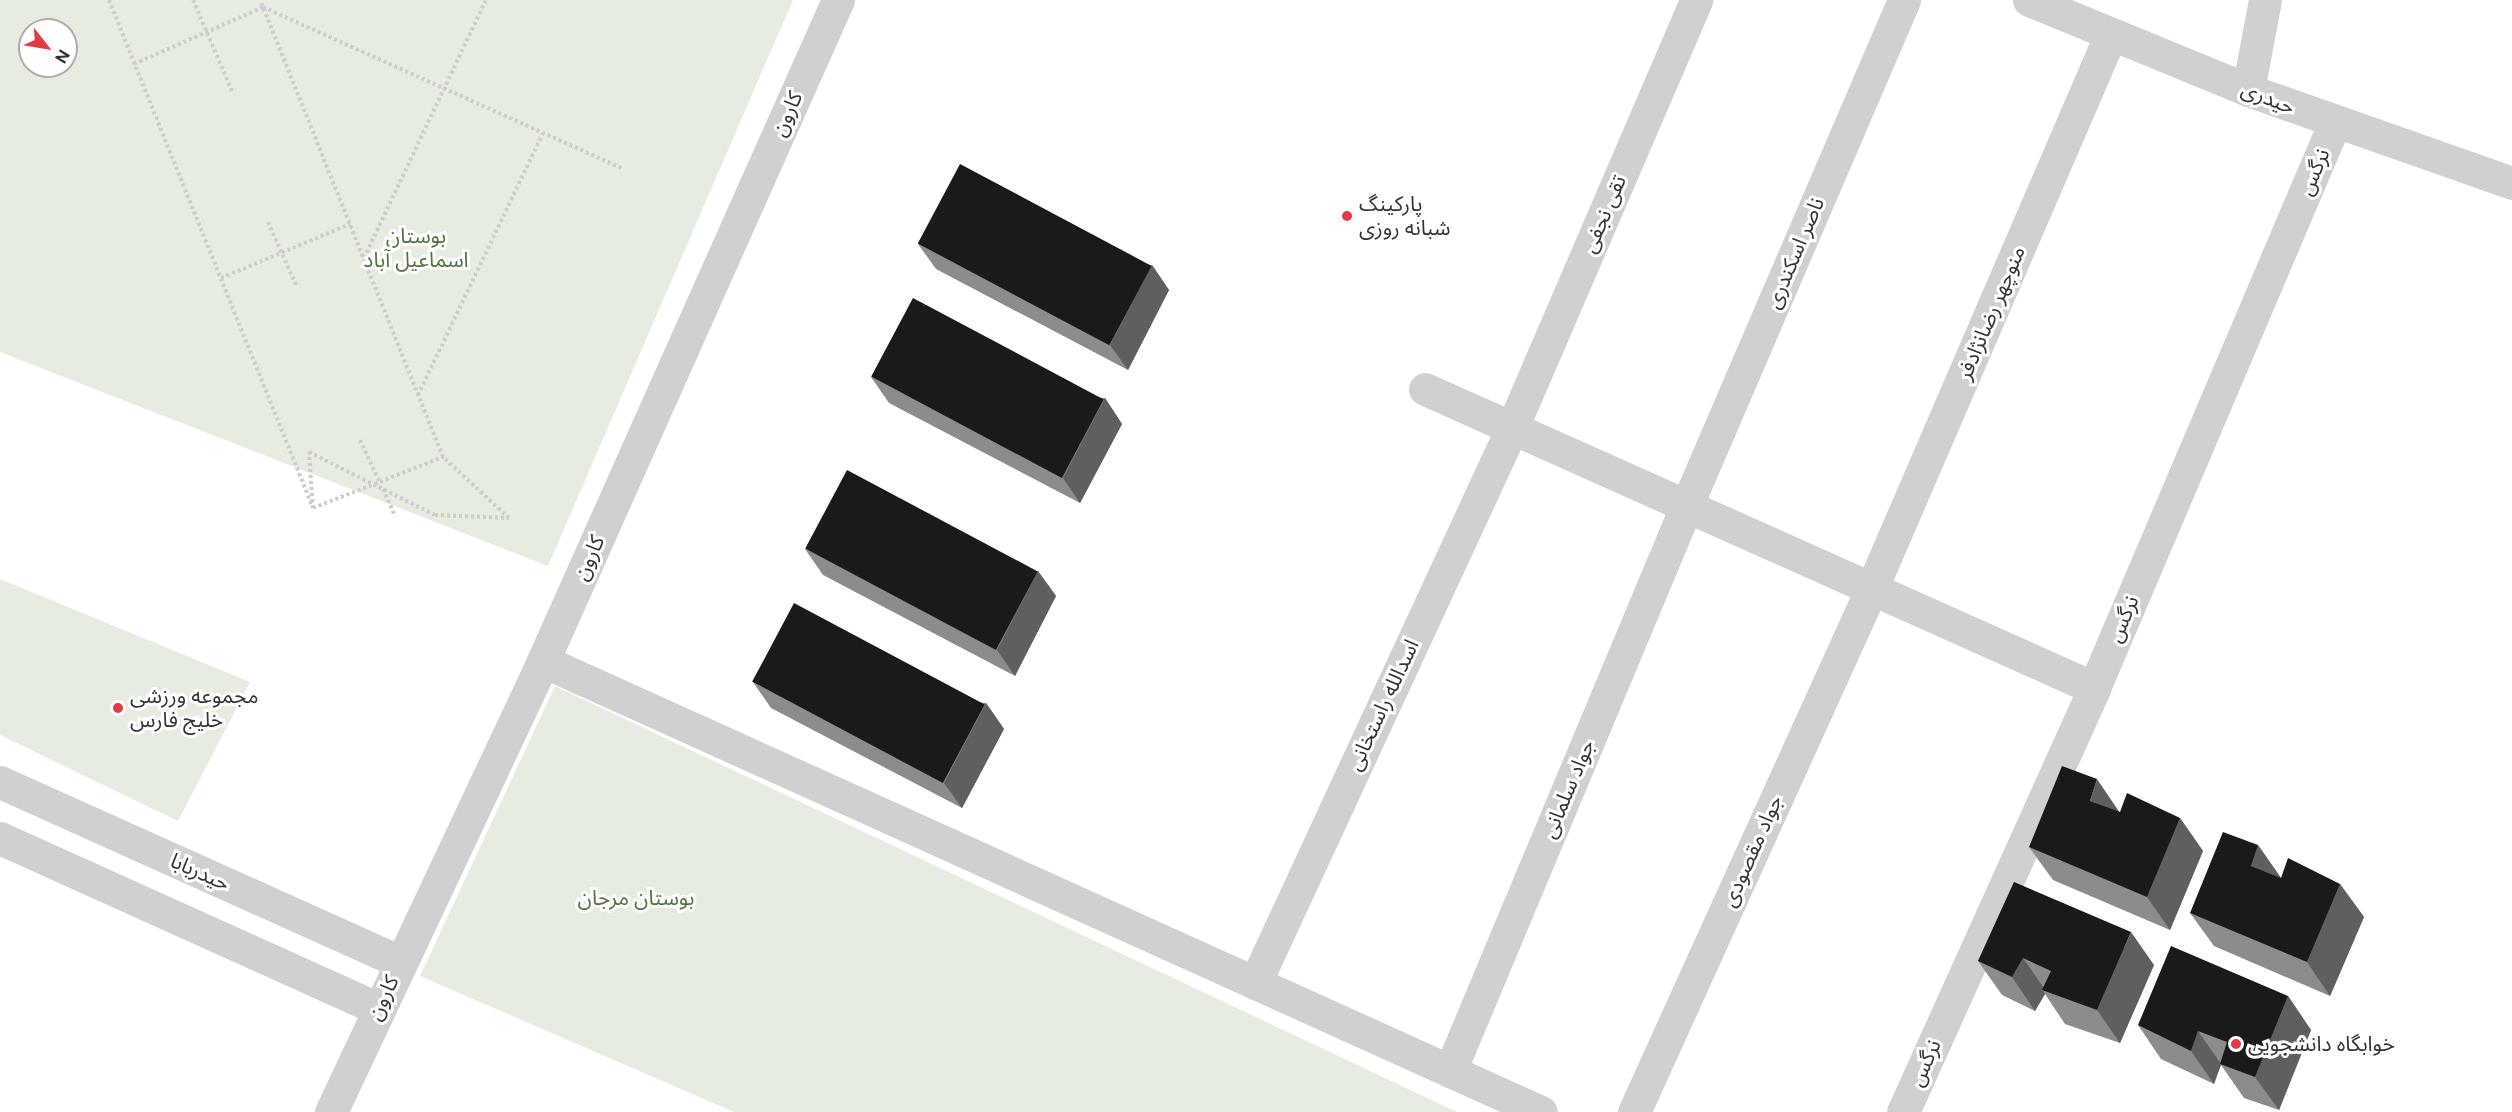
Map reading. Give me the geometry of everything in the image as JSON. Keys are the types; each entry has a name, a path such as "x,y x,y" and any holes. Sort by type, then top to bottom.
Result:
{"street":[{"name":"کارون","path":"331,1112 378,1008 543,662 838,0"},
{"name":"تقی نجفی","path":"1512,428 1696,0"},
{"name":"ناصر اسکندری","path":"1686,507 1904,0"},
{"name":"حیدری","path":"2029,0 2110,36 2248,90 2512,183"},
{"path":"2248,90 2265,0"},
{"name":"منوچهر رضانژادفر","path":"1871,590 2110,36"},
{"name":"نرگس","path":"1903,1112 2094,688 2335,122"},
{"path":"1425,389 2094,688"},
{"name":"اسدالله راستخانی","path":"1255,983 1512,428"},
{"name":"جواد سلمانی","path":"1450,1071 1686,507"},
{"name":"جواد مقصودی","path":"1634,1112 1871,590"},
{"path":"543,662 1541,1112"},
{"name":"حيدربابا","path":"0,782 400,962"},
{"path":"0,838 378,1008"}],"path":[{"path":"109,0 313,508"},
{"path":"193,0 232,91"},
{"path":"261,0 443,457 509,518 435,515 309,452 313,508"},
{"path":"364,259 486,0"},
{"path":"134,63 263,7 623,169"},
{"path":"418,395 543,133"},
{"path":"268,222 296,285"},
{"path":"220,278 350,224"},
{"path":"360,440 395,516"},
{"path":"313,508 443,457"}],"green space":[{"name":"بوستان اسماعیل آباد","path":"0,0 793,0 548,566 0,352"},
{"name":"مجموعه ورزشی خلیج فارس","path":"0,579 250,682 178,821 0,735"},
{"name":"بوستان مرجان","path":"555,686 1457,1112 734,1112 420,976"}],"building":[{"path":"960,164 1152,266 1109,345 918,243"},
{"path":"913,298 1104,399 1062,478 871,377"},
{"path":"847,470 1038,571 996,650 805,549"},
{"path":"794,603 985,704 943,783 752,682"},
{"path":"2062,766 2097,779 2090,801 2120,812 2127,793 2180,818 2147,897 2029,847"},
{"path":"2223,832 2258,845 2251,866 2281,878 2288,858 2340,884 2307,962 2190,913"},
{"path":"2014,882 2131,932 2097,1010 2042,990 2051,971 2023,958 2012,977 1978,961"},
{"path":"2171,946 2288,996 2255,1077 2220,1064 2227,1042 2198,1031 2191,1051 2138,1025"}],"place":[{"name":"پارکینگ شبانه روزی","path":"1347,216"},
{"name":"مجموعه ورزشی خلیج فارس","path":"118,708"},
{"name":"خوابگاه دانشجویی","path":"2236,1044"}]}
